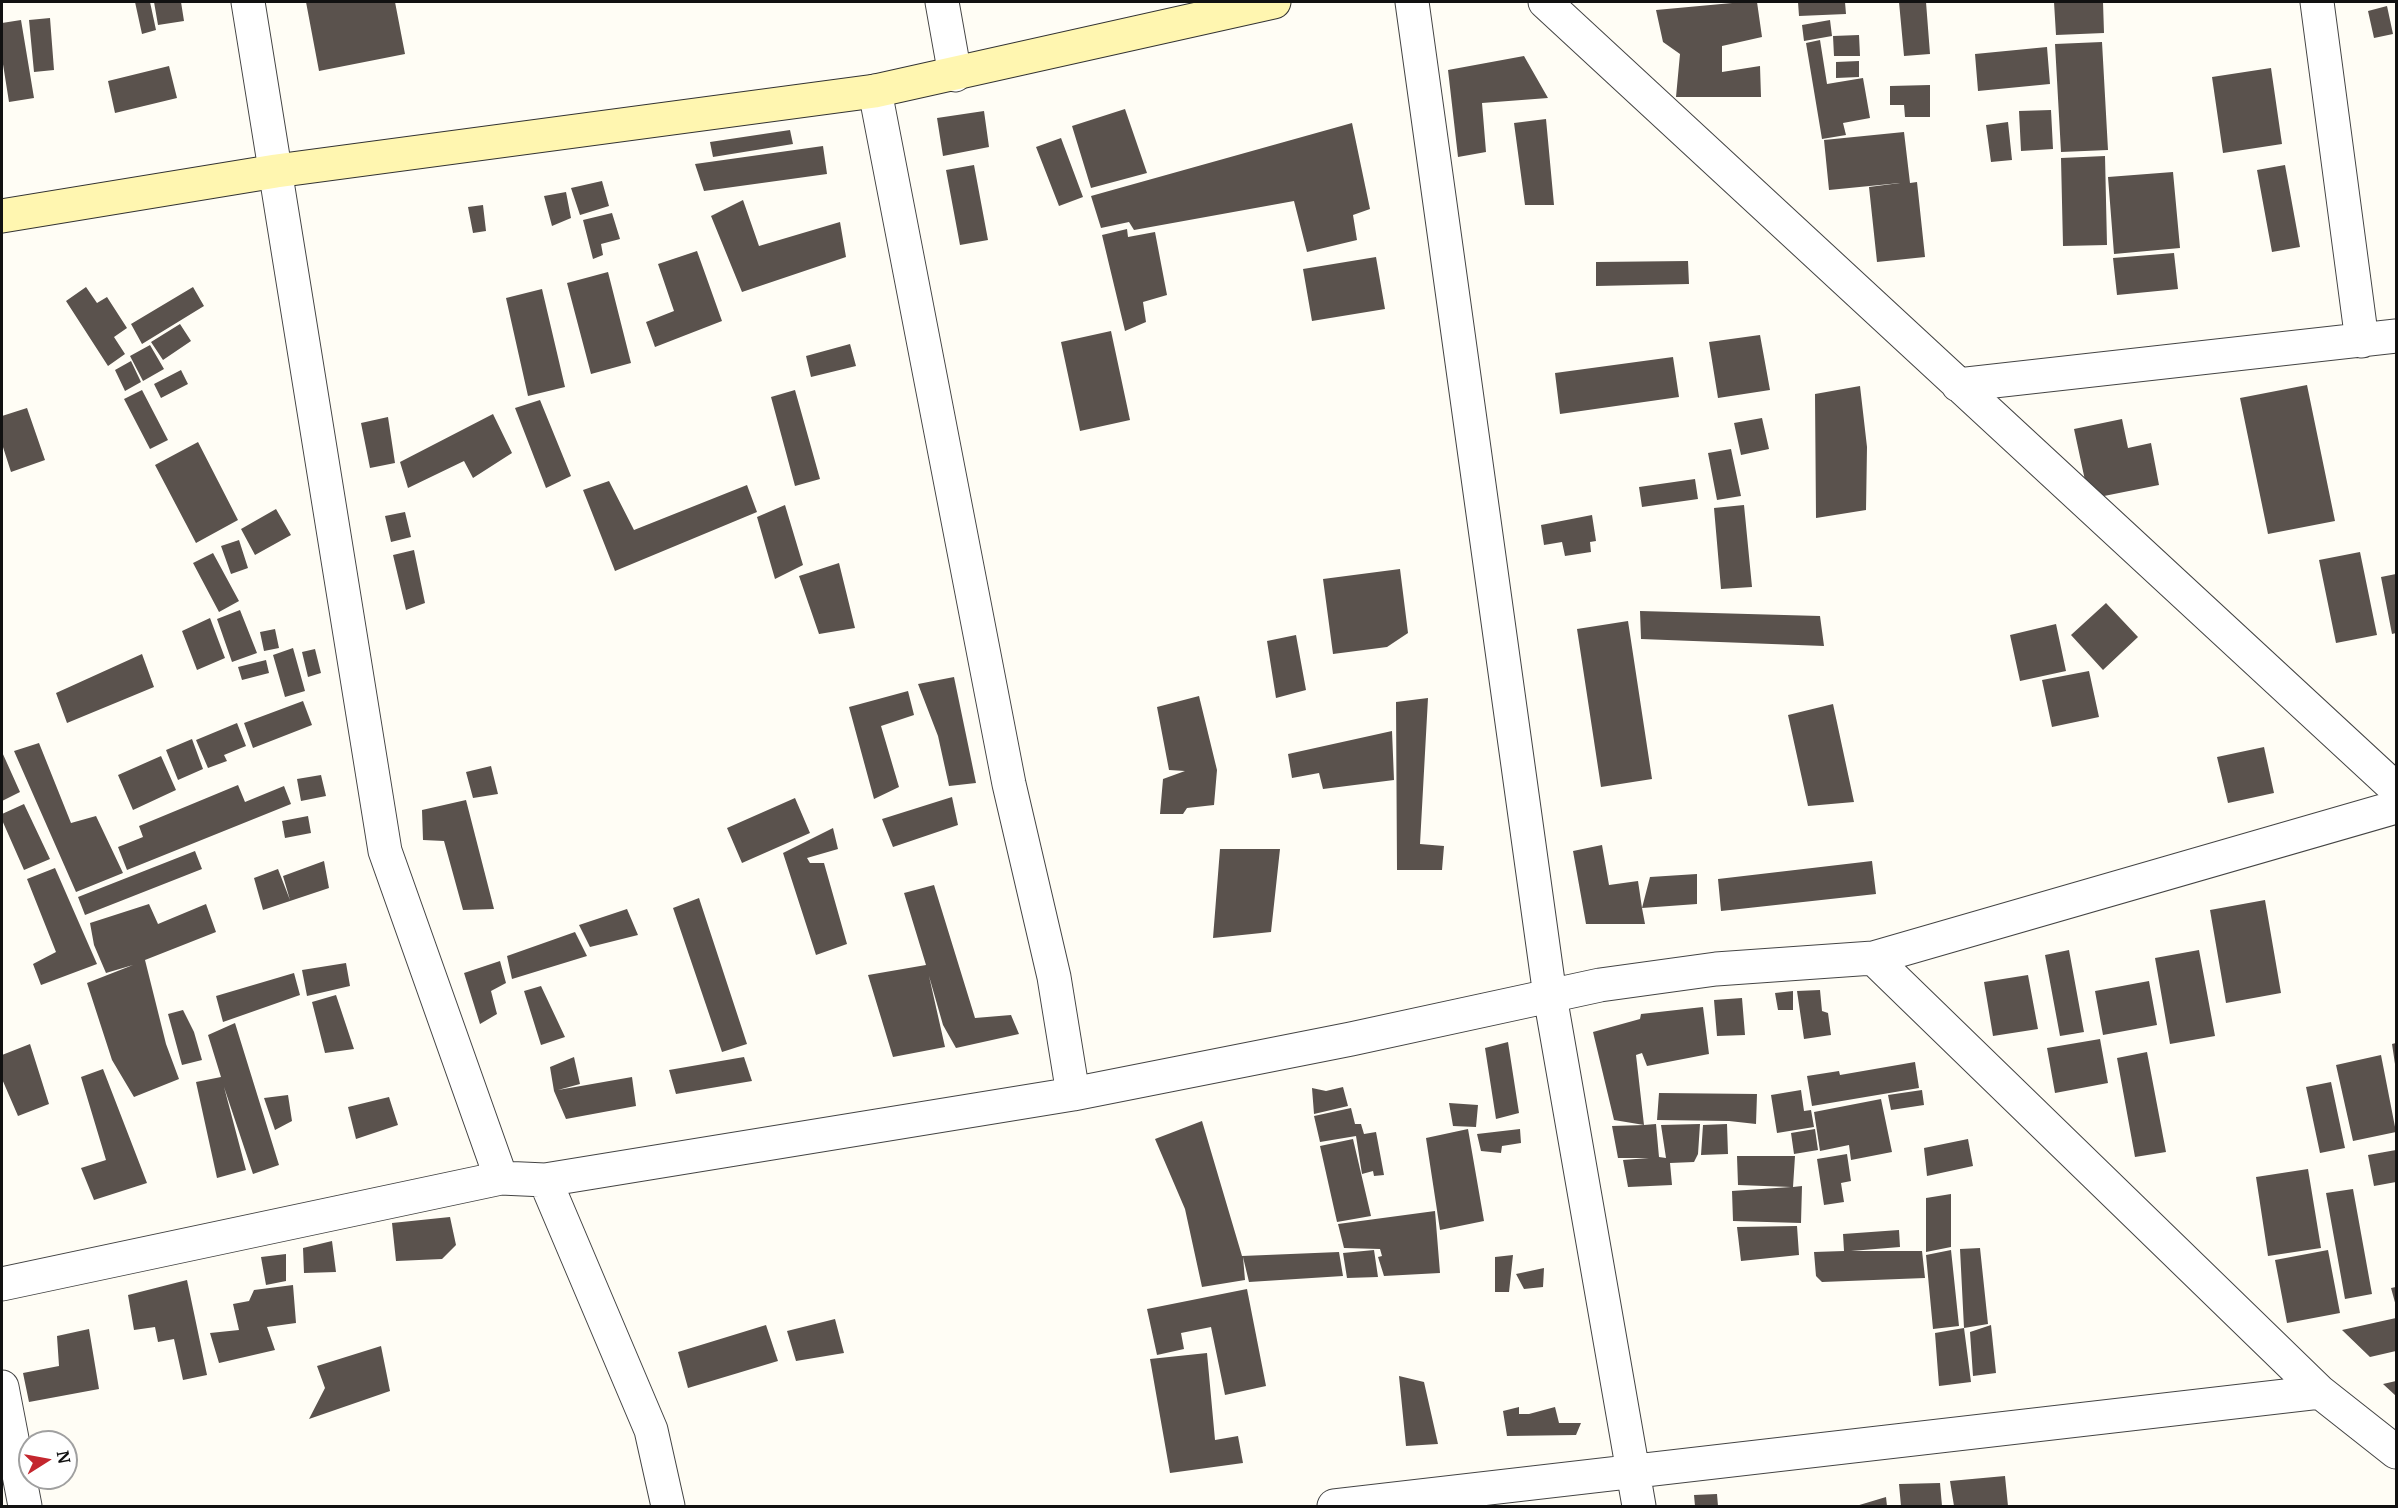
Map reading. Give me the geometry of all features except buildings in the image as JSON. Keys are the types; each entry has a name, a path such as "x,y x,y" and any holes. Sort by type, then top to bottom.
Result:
{"street":[{"path":"248,2 385,851 501,1178"},
{"path":"942,2 955,75"},
{"path":"2,216 276,171 875,91 955,75 1274,2"},
{"path":"1412,2 1550,996 1639,1506"},
{"path":"1545,2 2397,789"},
{"path":"2317,2 2362,340"},
{"path":"875,91 1009,784 1054,977 1073,1094"},
{"path":"1958,385 2397,336"},
{"path":"2,1284 501,1178 545,1180 1073,1094 1351,1039 1600,985 1716,969 1873,958 2397,807"},
{"path":"1873,958 2320,1392 2397,1452"},
{"path":"545,1180 651,1430 668,1506"},
{"path":"2,1387 25,1506"},
{"path":"1334,1506 2320,1392"}]}
